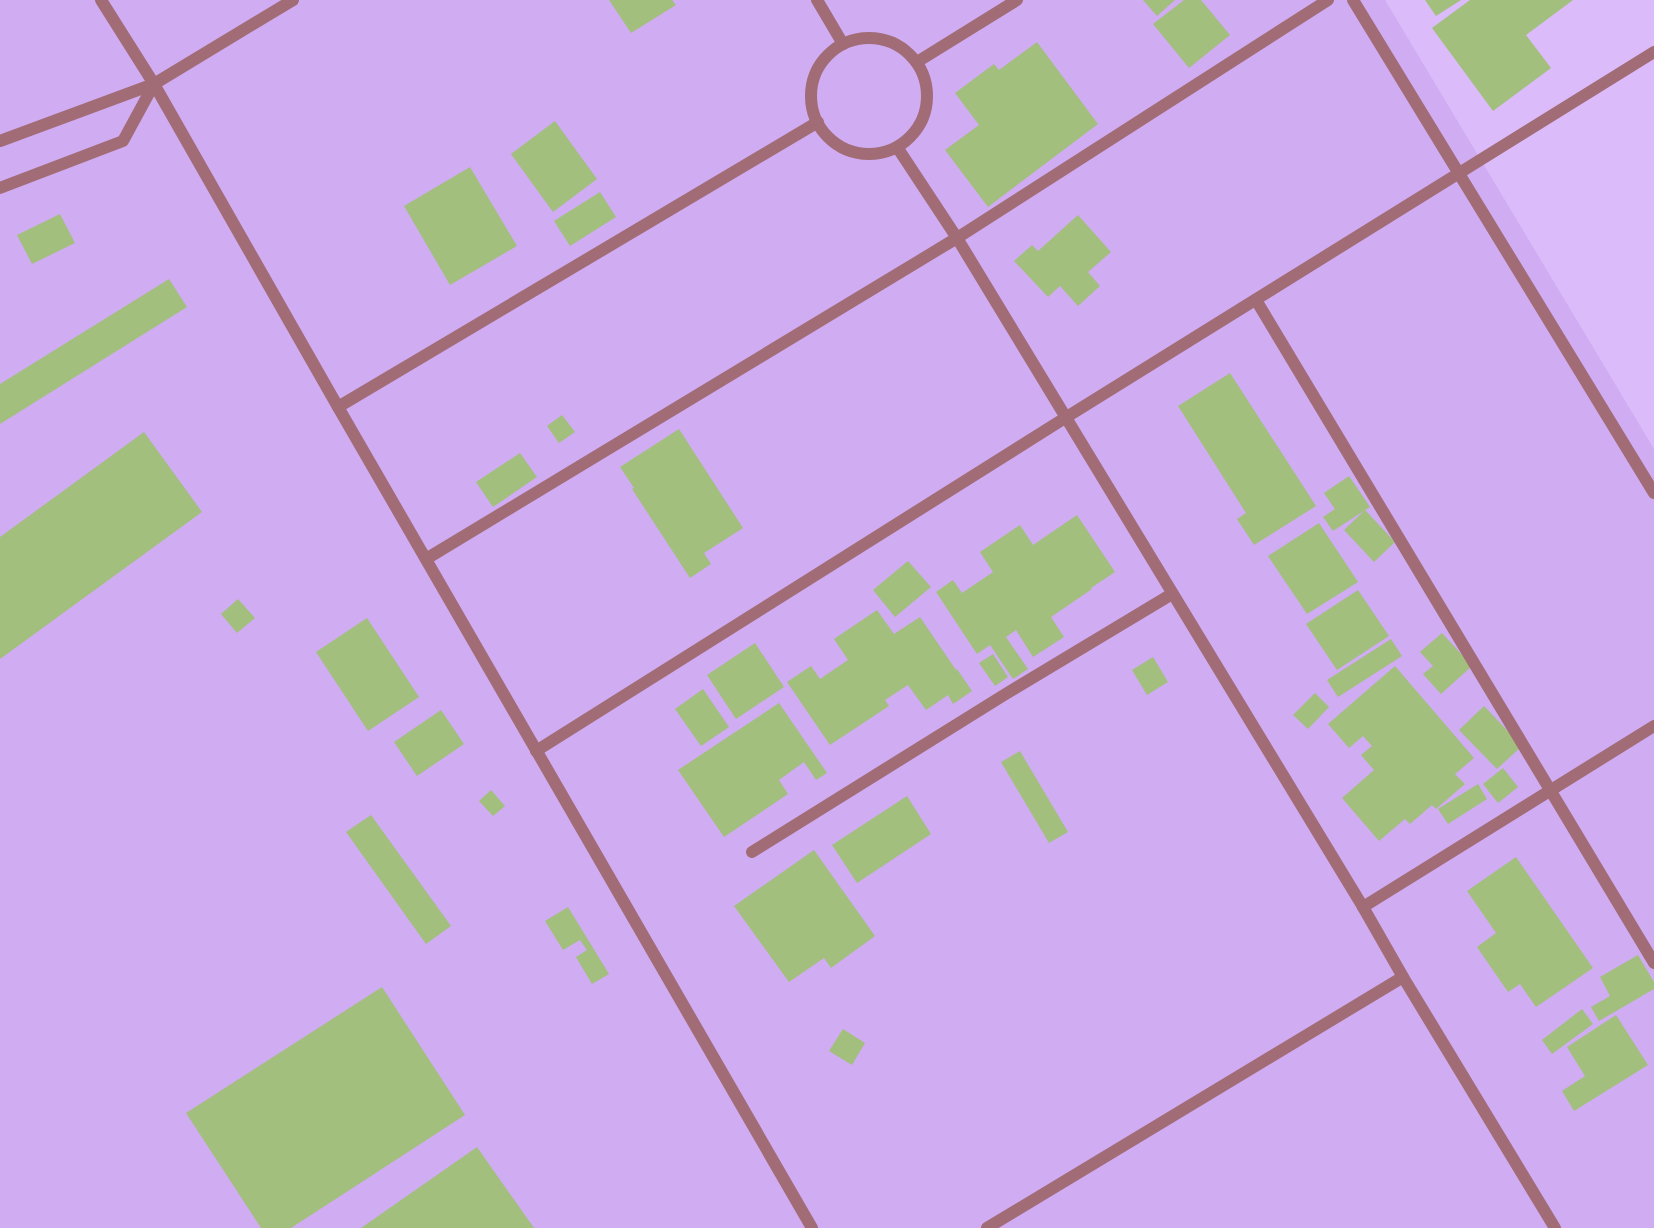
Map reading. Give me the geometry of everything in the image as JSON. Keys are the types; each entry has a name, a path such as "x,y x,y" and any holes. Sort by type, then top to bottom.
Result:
{"street":[{"path":"101,0 154,84 338,407 812,1228"},
{"path":"0,141 154,84 293,0"},
{"path":"817,0 842,44"},
{"path":"916,62 1017,0"},
{"path":"426,559 956,238 1328,0"},
{"path":"1353,0 1654,493"},
{"path":"858,38 875,38 890,42 905,50 916,62 924,76 928,93 926,109 920,125 910,138 897,147 881,153 864,154 848,150 834,142 822,130 814,115 811,98 813,82 819,67 828,54 842,44 858,38"},
{"path":"536,751 1065,418 1654,52"},
{"path":"0,188 123,141 154,84"},
{"path":"338,407 818,122"},
{"path":"897,147 956,238 1363,907 1554,1228"},
{"path":"1256,300 1654,963"},
{"path":"752,852 1004,695 1172,594"},
{"path":"1363,907 1654,726"},
{"path":"987,1228 1403,977"}],"shaded area":[{"path":"0,0 1385,0 1654,449 1654,1228 0,1228"}],"building":[{"path":"609,0 672,0 676,5 631,33"},
{"path":"1143,0 1175,0 1157,16"},
{"path":"1184,0 1201,0 1230,35 1189,68 1153,24"},
{"path":"1425,0 1461,0 1436,16"},
{"path":"1470,0 1573,0 1526,35 1551,68 1493,111 1432,28"},
{"path":"1037,42 1098,124 988,207 945,150 979,125 955,93 994,64 999,70"},
{"path":"555,121 597,179 553,212 511,154"},
{"path":"470,167 517,246 450,285 404,206"},
{"path":"600,192 616,217 570,246 554,221"},
{"path":"60,214 75,243 32,264 17,235"},
{"path":"1078,215 1111,252 1088,272 1100,286 1078,306 1060,286 1048,297 1014,261 1032,245 1038,251"},
{"path":"169,279 187,307 0,424 0,384"},
{"path":"1230,373 1316,506 1254,545 1237,519 1246,513 1178,406"},
{"path":"562,415 575,432 559,443 547,426"},
{"path":"679,429 743,528 704,553 711,564 690,578 632,489 634,488 620,467"},
{"path":"144,432 202,512 0,659 0,537"},
{"path":"520,453 537,477 493,507 476,482"},
{"path":"1349,476 1370,507 1333,531 1323,517 1335,509 1324,493"},
{"path":"1365,510 1395,542 1374,562 1344,530"},
{"path":"1077,515 1115,572 1051,617 1064,637 1033,657 1016,630 1006,637 1028,669 1013,679 990,645 977,654 936,592 953,580 962,593 993,572 980,552 1020,525 1033,545"},
{"path":"1319,523 1358,582 1307,614 1268,556"},
{"path":"908,561 931,587 895,617 873,590"},
{"path":"1358,590 1389,636 1337,670 1306,624"},
{"path":"238,599 255,618 237,633 221,614"},
{"path":"877,610 894,634 920,617 972,691 953,704 948,695 926,710 908,685 885,700 889,706 830,745 787,682 811,666 820,679 848,660 834,639"},
{"path":"367,618 419,697 368,731 316,652"},
{"path":"1442,633 1472,666 1441,694 1423,674 1433,666 1420,652"},
{"path":"1391,639 1402,656 1338,697 1327,680"},
{"path":"755,643 784,687 736,719 707,675"},
{"path":"993,654 1008,677 995,686 979,663"},
{"path":"1153,657 1168,682 1147,695 1132,670"},
{"path":"1395,666 1474,758 1455,774 1465,784 1436,809 1432,805 1410,824 1405,819 1379,841 1342,798 1374,770 1361,755 1372,746 1363,736 1349,748 1328,724"},
{"path":"703,689 729,727 701,746 675,709"},
{"path":"1315,693 1329,707 1308,729 1293,715"},
{"path":"779,703 827,773 816,780 804,762 779,780 788,794 724,837 678,770"},
{"path":"1484,706 1522,746 1497,769 1459,730"},
{"path":"441,710 464,744 417,776 394,742"},
{"path":"1020,751 1068,832 1049,843 1001,762"},
{"path":"1503,768 1518,787 1498,803 1483,784"},
{"path":"1478,784 1487,799 1448,824 1438,809"},
{"path":"491,790 505,806 493,816 479,801"},
{"path":"907,796 931,834 857,883 832,845"},
{"path":"371,815 451,926 426,944 346,832"},
{"path":"814,850 875,936 831,968 824,958 789,982 734,906"},
{"path":"1516,857 1593,968 1536,1007 1520,984 1508,992 1477,947 1496,933 1467,891"},
{"path":"568,907 609,974 592,984 576,957 587,950 580,940 563,950 545,921"},
{"path":"1638,955 1654,982 1654,989 1599,1021 1591,1007 1610,996 1600,977"},
{"path":"382,987 465,1115 291,1228 261,1228 186,1113"},
{"path":"1582,1009 1593,1024 1552,1054 1542,1040"},
{"path":"1616,1015 1648,1065 1574,1111 1562,1091 1585,1076 1567,1047"},
{"path":"843,1029 865,1043 852,1065 829,1051"},
{"path":"477,1147 534,1228 361,1228"}]}
